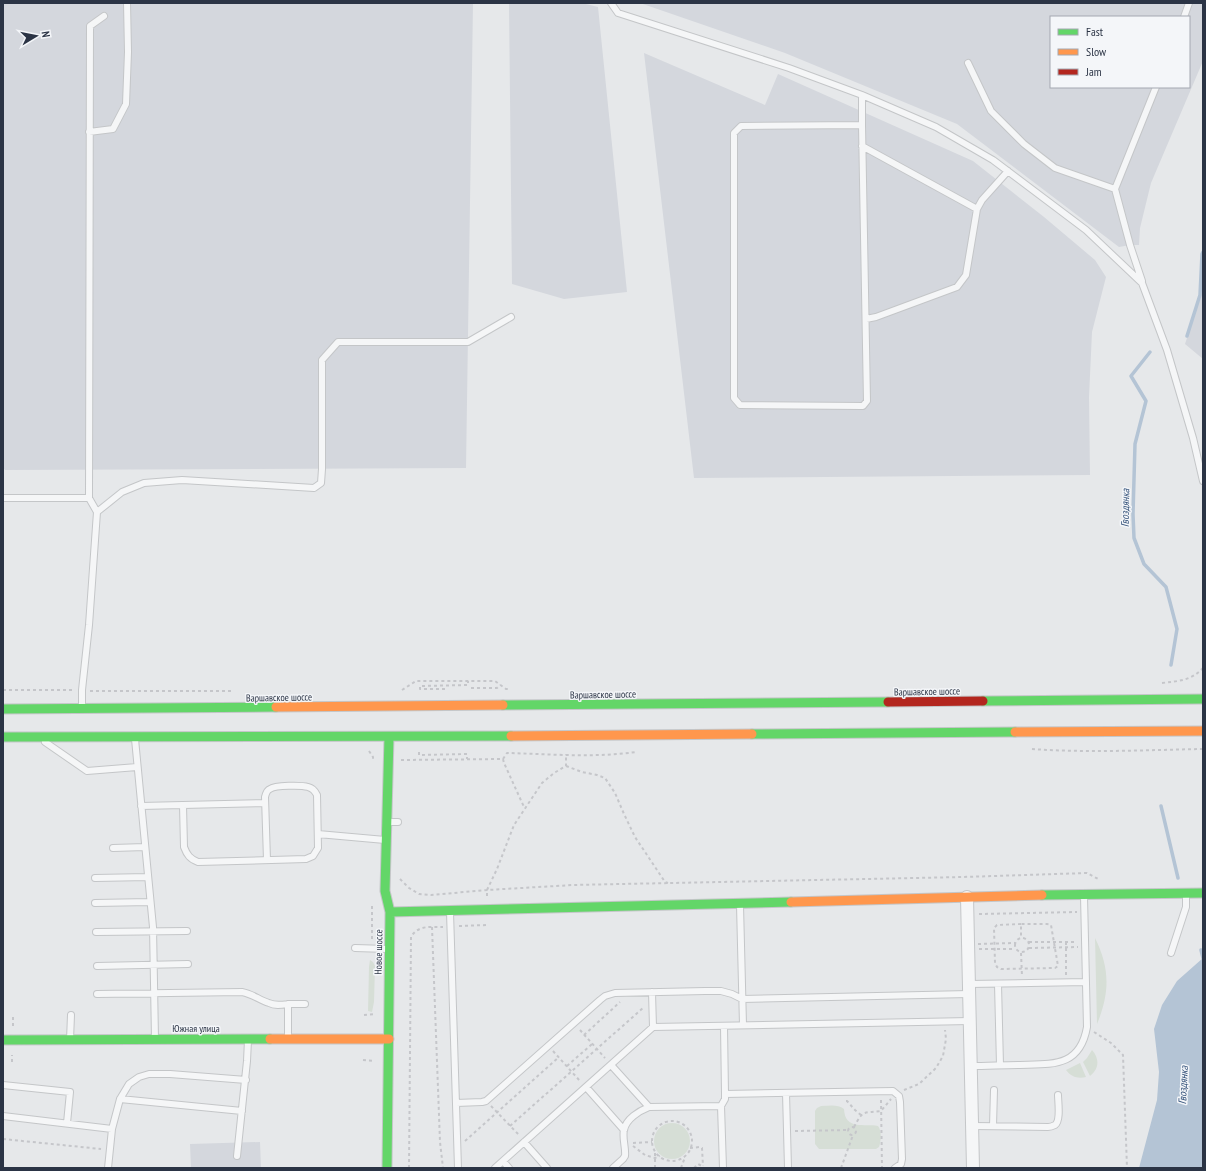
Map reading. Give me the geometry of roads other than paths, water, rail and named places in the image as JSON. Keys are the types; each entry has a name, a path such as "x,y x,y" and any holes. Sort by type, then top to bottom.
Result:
{"main road":[{"name":"Варшавское шоссе","path":"3,709 1203,699"},
{"path":"3,737 389,737 1203,731"},
{"name":"Новое шоссе","path":"387,1168 389,1039 388,949 390,912 384,891 389,737"},
{"path":"390,912 1084,894 1203,893"},
{"name":"Южная улица","path":"3,1040 389,1039"}],"street":[{"path":"967,897 973,1168"}],"lane":[{"path":"89,132 113,129 126,104 128,52 127,3"},
{"path":"611,3 618,13 789,68 862,95 936,127 993,160 1086,230 1142,282"},
{"path":"1184,16 1189,3"},
{"path":"82,709 82,690 89,625 97,512 89,498 90,26 104,16"},
{"path":"968,63 991,111 1024,144 1055,168 1115,189"},
{"path":"1156,88 1115,189 1130,245 1167,350 1193,438 1203,481"},
{"path":"862,95 867,401 863,406 740,405 734,398 734,133 741,126 862,125"},
{"path":"862,146 977,209"},
{"path":"866,319 876,317 957,287 966,275 977,209 982,200 1008,172"},
{"path":"97,512 122,492 144,483 182,480 314,488 321,483 322,469 322,360 338,342 468,342 511,316"},
{"path":"3,498 89,498"},
{"path":"39,737 87,772 138,767"},
{"path":"135,737 153,932 155,1039"},
{"path":"183,805 184,847 186,853 193,860 198,862 267,860 310,858 316,853 318,848 316,795 312,788 303,786 276,787 267,791 265,796 267,860"},
{"path":"141,806 266,803"},
{"path":"386,822 398,822"},
{"path":"318,834 385,840"},
{"path":"113,848 145,847"},
{"path":"95,878 148,877"},
{"path":"1171,953 1186,907 1186,893"},
{"path":"971,1066 1048,1064 1061,1062 1069,1058 1078,1050 1085,1038 1087,1027 1084,894"},
{"path":"95,903 150,902"},
{"path":"740,903 743,1025"},
{"path":"450,911 458,1168"},
{"path":"96,932 187,931"},
{"path":"355,948 388,949"},
{"path":"96,966 188,964"},
{"path":"456,1103 486,1101 605,996 615,993 721,991 742,999 969,989 998,984 1086,982"},
{"path":"998,984 1000,1065"},
{"path":"97,994 242,992 253,995 268,1004 273,1005 305,1004"},
{"path":"652,992 653,1027"},
{"path":"288,1004 288,1039"},
{"path":"70,1040 71,1015"},
{"path":"495,1168 653,1027 970,1020"},
{"path":"723,1168 721,1106 725,1099 724,1026"},
{"path":"238,1156 246,1080 248,1039"},
{"path":"611,1065 649,1107"},
{"path":"108,1168 112,1128 120,1099 129,1084 139,1077 149,1074 170,1074 246,1080"},
{"path":"3,1086 70,1092 67,1123"},
{"path":"586,1087 624,1130"},
{"path":"725,1094 893,1090 899,1096 900,1102 902,1159 901,1164 895,1168"},
{"path":"993,1126 994,1090"},
{"path":"786,1093 788,1168"},
{"path":"972,1126 1054,1126 1057,1123 1058,1118 1058,1094"},
{"path":"120,1099 242,1111"},
{"path":"613,1168 625,1156 624,1130 629,1120 642,1110 649,1107 721,1106"},
{"path":"3,1116 112,1128"},
{"path":"524,1142 547,1168"},
{"path":"503,1161 509,1168"}],"water":[{"path":"1203,958 1203,1168 1139,1168 1157,1100 1159,1072 1154,1029 1162,1005 1177,981"}],"waterway":[{"name":"Гвоздянка","path":"1187,336 1200,295 1203,252"},
{"name":"Гвоздянка","path":"1150,352 1131,376 1146,401 1135,444 1133,514 1134,538 1144,564 1166,587 1177,629 1171,665"},
{"name":"Гвоздянка","path":"1161,806 1178,878"},
{"name":"Гвоздянка","path":"1201,950 1203,958"}]}
